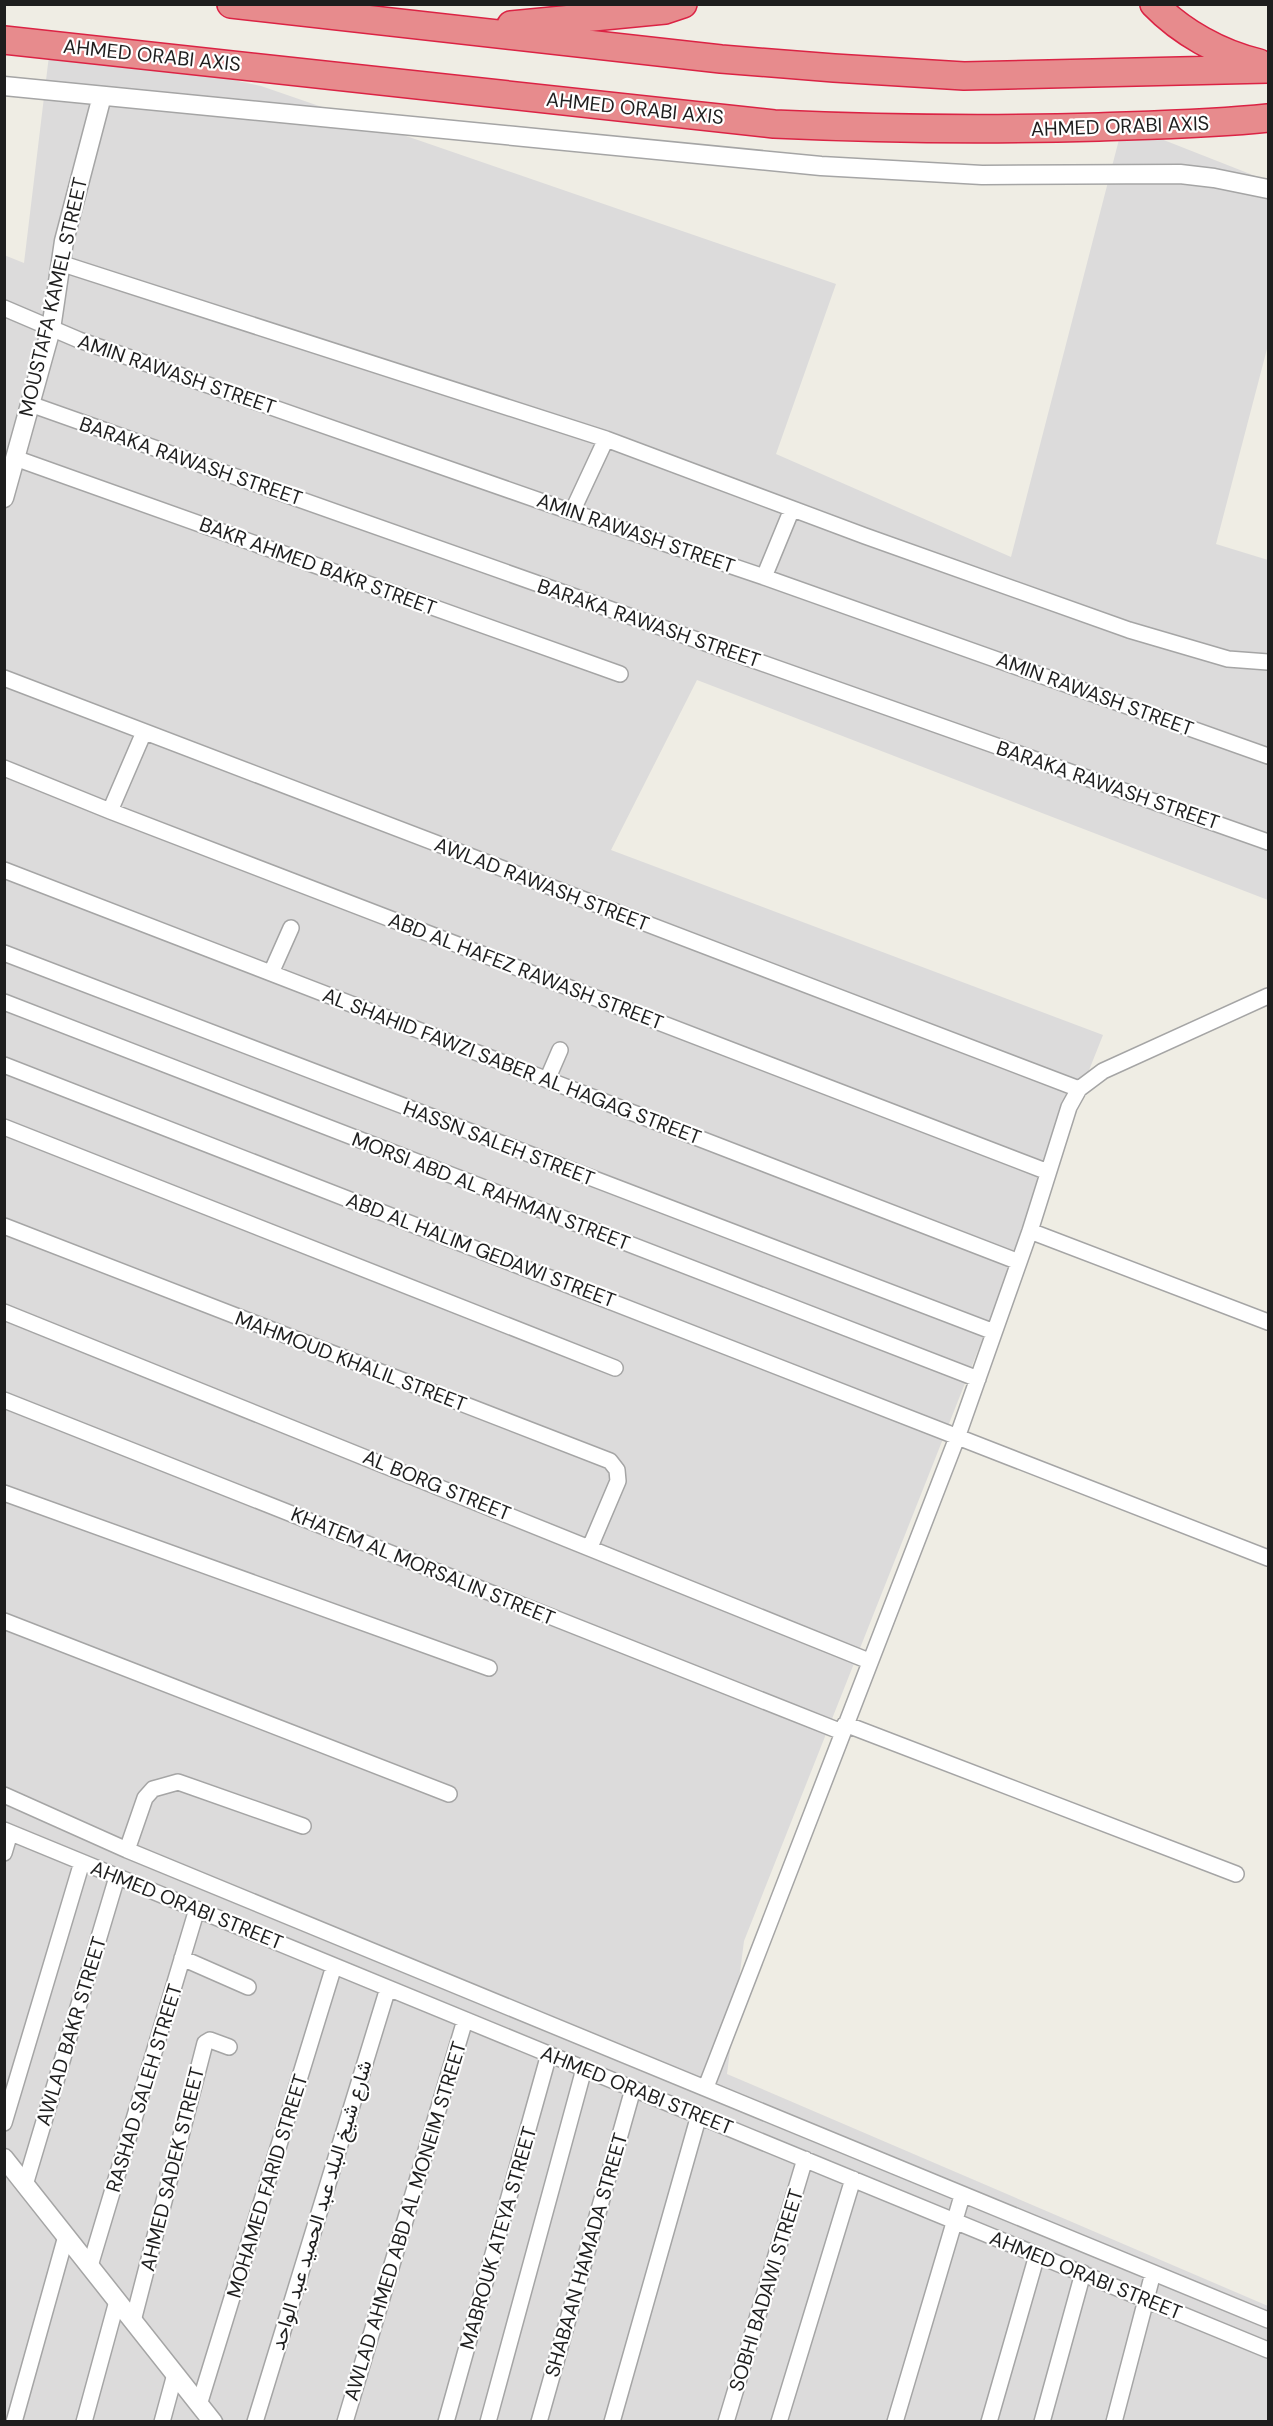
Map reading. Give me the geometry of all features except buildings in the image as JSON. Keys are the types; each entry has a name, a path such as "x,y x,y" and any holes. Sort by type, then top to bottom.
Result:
{"highway":[{"path":"231,4 668,53 834,68 964,76 1269,67"},
{"path":"1154,4 1190,33 1220,49 1269,67"},
{"path":"453,30 674,7"},
{"path":"668,53 658,40 657,32 660,17 674,7"},
{"name":"AHMED ORABI AXIS","path":"4,40 774,124 952,130 1227,123 1269,118"},
{"path":"1227,123 1269,133"}],"street":[{"path":"4,86 821,166 982,175 1180,174 1269,189"},
{"name":"MOUSTAFA KAMEL STREET","path":"4,498 51,329 60,263 102,96"},
{"path":"60,263 606,439 792,509 1129,630 1228,659 1269,662"},
{"name":"AMIN RAWASH STREET","path":"4,308 51,329 572,512 764,576 1269,756"},
{"name":"BARAKA RAWASH STREET","path":"30,404 1269,842"},
{"path":"572,512 606,439"},
{"name":"BAKR AHMED BAKR STREET","path":"15,458 620,674"},
{"path":"764,576 792,509"},
{"name":"AWLAD RAWASH STREET","path":"4,678 1079,1089"},
{"path":"110,811 144,732"},
{"name":"ABD AL HAFEZ RAWASH STREET","path":"4,768 110,811 1048,1172"},
{"name":"AL SHAHID FAWZI SABER AL HAGAG STREET","path":"4,870 1019,1262"},
{"path":"271,973 291,928"},
{"name":"HASSN SALEH STREET","path":"4,953 994,1332"},
{"path":"706,2087 958,1435 1030,1231 1069,1107 1079,1089 1103,1071 1269,996"},
{"name":"MORSI ABD AL RAHMAN STREET","path":"4,1002 978,1379"},
{"path":"547,1080 560,1050"},
{"name":"ABD AL HALIM GEDAWI STREET","path":"4,1065 1269,1558"},
{"path":"4,1127 615,1368"},
{"name":"MAHMOUD KHALIL STREET","path":"4,1226 610,1461 617,1470 618,1481 590,1547"},
{"path":"1030,1231 1269,1322"},
{"name":"AL BORG STREET","path":"4,1312 869,1661"},
{"name":"KHATEM AL MORSALIN STREET","path":"4,1401 844,1728 1236,1874"},
{"path":"4,1493 489,1668"},
{"path":"4,1621 449,1794"},
{"path":"127,1850 145,1798 153,1790 178,1782 303,1826"},
{"path":"4,1795 127,1850 706,2087 962,2196 1269,2320"},
{"path":"4,1853 7,1831"},
{"name":"AHMED ORABI STREET","path":"7,1831 1269,2350"},
{"path":"4,2123 82,1862"},
{"name":"AWLAD BAKR STREET","path":"25,2185 117,1877"},
{"name":"RASHAD SALEH STREET","path":"90,2266 197,1909"},
{"path":"182,1958 248,1987"},
{"name":"MOHAMED FARID STREET","path":"199,2406 334,1966"},
{"name":"شارع شيخ البلد عبد الحميد عبد الواحد","path":"255,2421 388,1988"},
{"name":"AWLAD AHMED ABD AL MONEIM STREET","path":"345,2421 465,2019"},
{"name":"AHMED SADEK STREET","path":"133,2321 204,2043 208,2040 230,2047"},
{"name":"MABROUK ATEYA STREET","path":"446,2421 549,2054"},
{"path":"488,2421 585,2069"},
{"name":"SHABAAN HAMADA STREET","path":"539,2421 633,2089"},
{"path":"612,2421 699,2115"},
{"path":"4,2158 213,2421"},
{"name":"SOBHI BADAWI STREET","path":"726,2421 805,2159"},
{"path":"778,2421 853,2179"},
{"path":"895,2421 962,2196"},
{"path":"14,2421 66,2236"},
{"path":"989,2421 1037,2254"},
{"path":"1042,2421 1083,2273"},
{"path":"1114,2421 1153,2274"},
{"path":"84,2421 117,2301"},
{"path":"162,2421 175,2374"}],"shaded area":[{"path":"51,39 261,86 836,284 776,454 1011,557 1123,124 1268,181 1268,345 1216,544 1268,560 1268,900 697,680 611,850 1103,1035 744,1941 727,2074 1268,2306 1268,2421 5,2421 4,255 24,263"}]}
